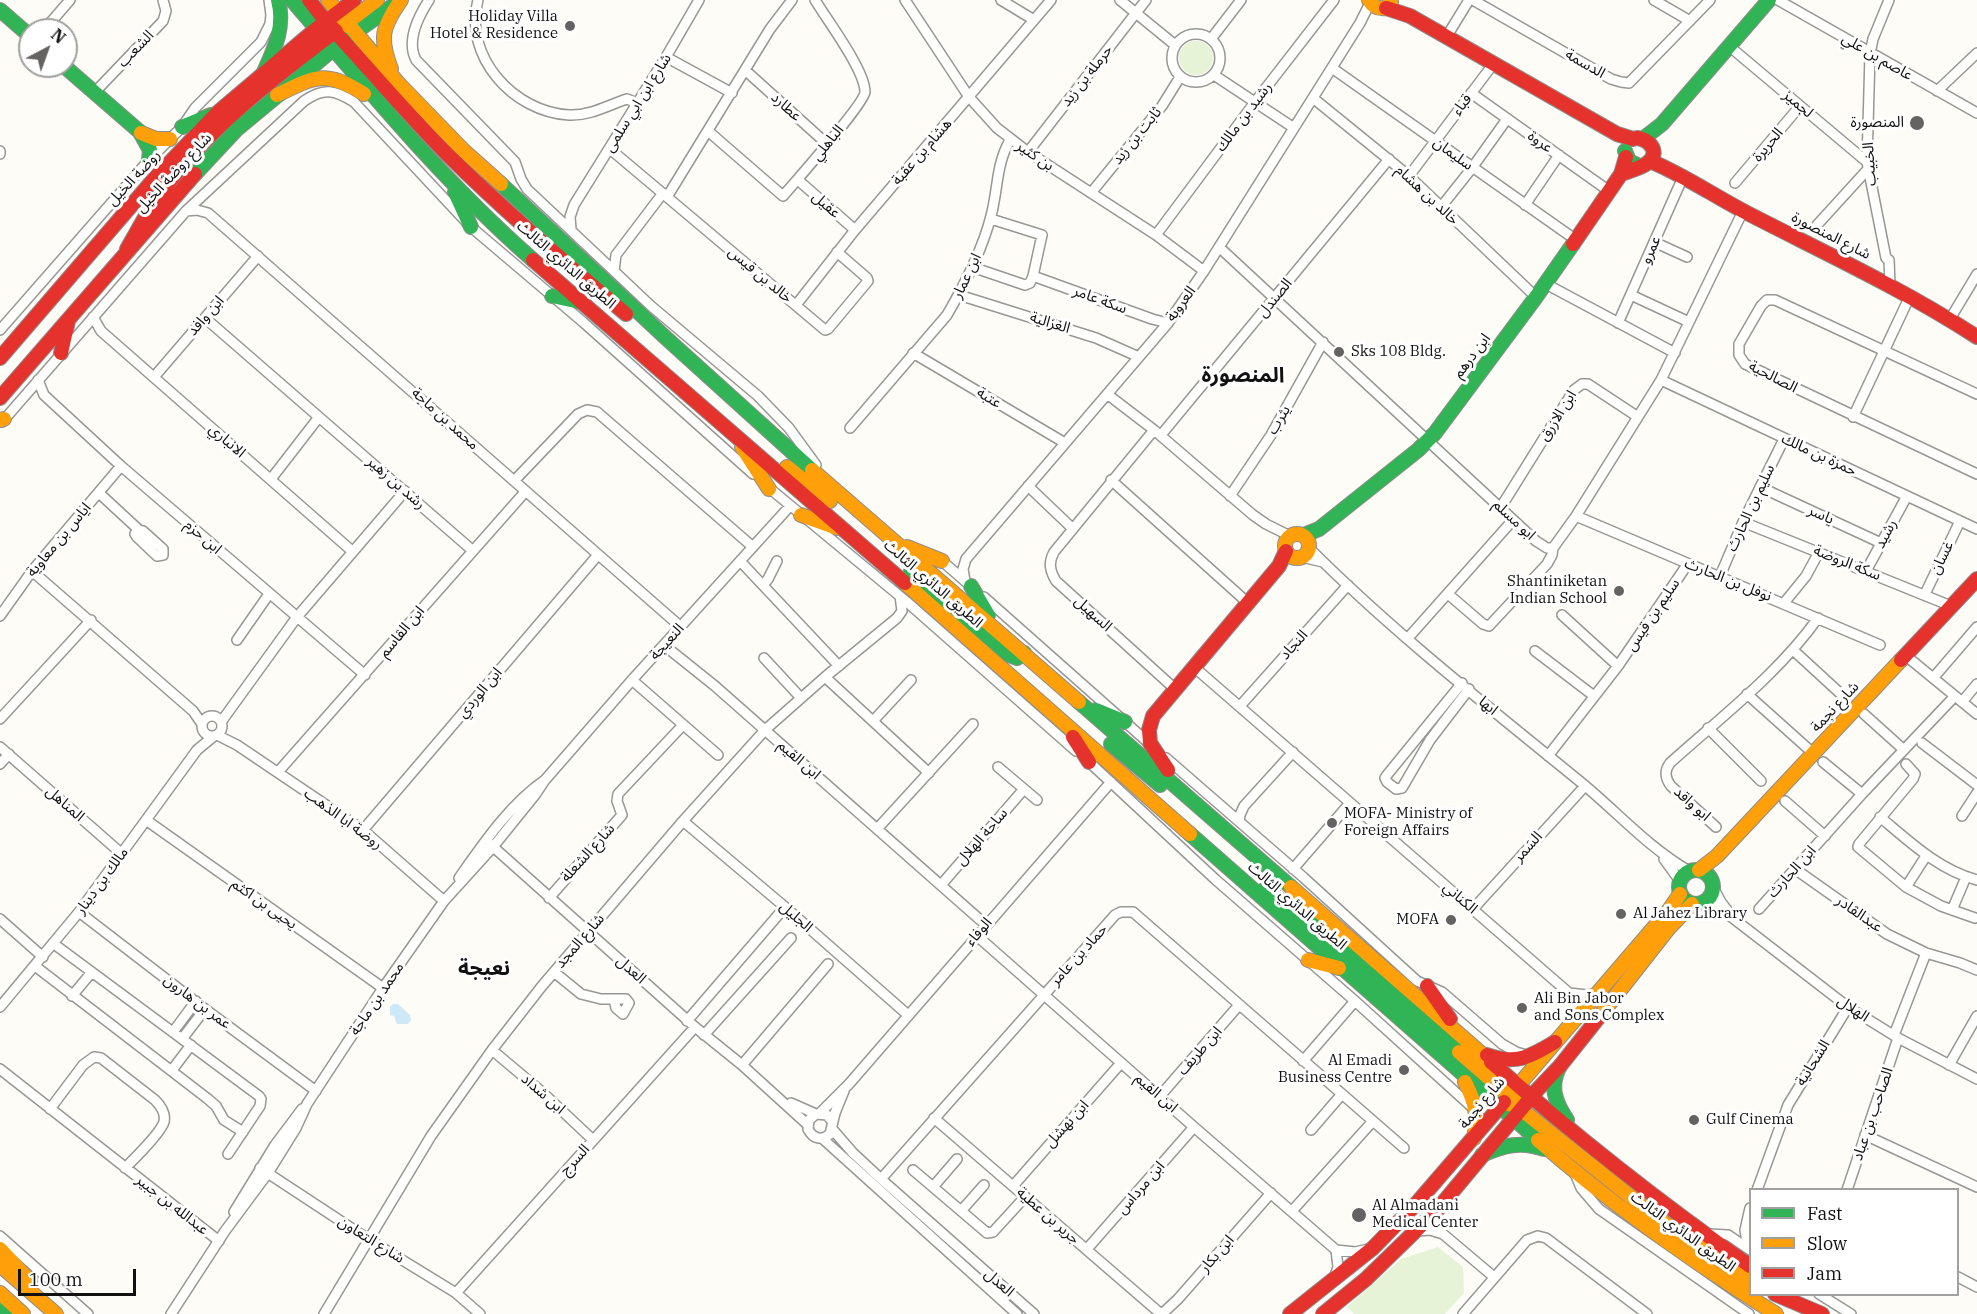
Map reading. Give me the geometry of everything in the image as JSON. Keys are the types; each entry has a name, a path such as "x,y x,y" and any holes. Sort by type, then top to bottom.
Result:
{"main road":[{"path":"264,72 280,39 283,27 278,0"},
{"name":"الطريق الدائري الثالث","path":"292,0 335,31 398,83 464,150 666,338 831,487 1083,704 1460,1035 1478,1051 1514,1091 1531,1097 1582,1140 1702,1233 1749,1265"},
{"path":"309,0 422,129 523,227 630,317 666,338"},
{"name":"الطريق الدائري الثالث","path":"328,0 335,31 383,107 484,215 1033,694 1499,1108"},
{"name":"شارع روضة الخيل","path":"0,398 127,249 208,159 248,119 277,95 335,31 354,0"},
{"path":"127,249 158,198 194,154 253,97 377,0"},
{"path":"398,83 384,52 382,35 386,22 401,0"},
{"name":"شارع روضة الخيل","path":"0,358 155,178 217,113 264,72 335,31 401,0"},
{"name":"ابن درهم","path":"1295,545 1427,441 1443,423 1546,284 1621,174 1769,0"},
{"name":"شارع المنصورة","path":"1381,3 1410,16 1494,63 1617,134 1683,177 1743,211 1886,282 1977,337"},
{"path":"0,10 18,26"},
{"path":"277,95 310,80 328,77 344,82 383,107"},
{"path":"77,78 140,132 156,139 170,139"},
{"path":"182,127 217,113"},
{"path":"140,132 150,150 149,160"},
{"path":"450,180 471,226"},
{"path":"516,198 548,208"},
{"path":"571,248 598,256"},
{"path":"552,296 584,303"},
{"path":"60,353 69,317"},
{"path":"0,346 25,329"},
{"path":"732,431 770,489"},
{"path":"761,456 786,466 806,479 1008,655 1017,658 1024,653"},
{"path":"796,511 847,531"},
{"path":"893,541 942,561"},
{"path":"1189,797 1150,743 1149,730 1153,716 1295,545"},
{"name":"شارع نجمة","path":"1290,1314 1373,1248 1425,1194 1669,910 1687,879 1717,856 1818,758 1905,654 1977,579"},
{"path":"968,583 994,627"},
{"path":"1033,694 1041,687 1051,691 1141,771 1170,793 1219,823"},
{"path":"1083,704 1125,722 1140,722 1153,716"},
{"path":"1061,719 1089,762"},
{"path":"1323,1314 1366,1279 1437,1210 1531,1097 1560,1066 1668,929 1711,896 1717,856"},
{"path":"1227,867 1301,914 1514,1091"},
{"path":"1699,903 1685,900 1687,879 1707,873 1713,885"},
{"path":"1308,960 1343,970"},
{"path":"1427,987 1460,1035"},
{"path":"1478,1051 1507,1061 1518,1061 1555,1042"},
{"path":"1560,1066 1553,1079 1555,1098 1561,1112 1582,1140"},
{"path":"1461,1074 1476,1102 1479,1118 1474,1138"},
{"path":"1499,1108 1508,1103 1513,1104 1517,1114 1533,1127 1656,1217 1749,1280"},
{"name":"الطريق الدائري الثالث","path":"1533,1127 1551,1152 1653,1233 1719,1280 1776,1314"},
{"path":"1482,1155 1504,1145 1515,1143 1529,1144 1551,1152"},
{"path":"0,1249 27,1276 35,1295"},
{"path":"0,1264 56,1314"},
{"path":"0,1295 22,1314"},
{"path":"1779,1296 1823,1314"},
{"path":"1797,1296 1823,1314"},
{"path":"0,1309 6,1314"}],"street":[{"path":"54,18 70,0"},
{"name":"الشعب","path":"94,93 163,21 166,11 163,0"},
{"name":"روضة الخيل","path":"0,330 149,160 182,127 195,108 255,49 269,29 271,15 269,0"},
{"name":"الطريق الدائري الثالث","path":"429,0 412,39 412,54 416,60 515,162 524,184 548,208 651,306 777,415 831,487"},
{"path":"478,0 474,22 479,47 495,76 516,95 547,110 569,115 592,112 627,99 632,100 636,106"},
{"name":"شارع ابن ابي سلمى","path":"571,229 570,217 574,205 699,0"},
{"path":"614,271 616,255 665,195 708,131 770,29 792,0"},
{"name":"الباهلي","path":"708,131 783,196 798,180 861,102 865,91 856,66 815,0"},
{"name":"بن كثير","path":"905,0 969,97 984,116 1010,140 1156,235 1204,271"},
{"path":"1001,0 1034,20"},
{"name":"هشام بن عقبة","path":"796,305 855,230 1050,0"},
{"path":"1120,0 1175,45"},
{"name":"حرملة بن زيد","path":"1028,152 1146,0"},
{"path":"1211,39 1241,0"},
{"name":"رشيد بن مالك","path":"1156,235 1334,0"},
{"path":"1447,36 1468,0"},
{"name":"الدسمة","path":"1473,0 1611,79 1629,83 1710,0"},
{"path":"1654,0 1690,21"},
{"name":"عاصم بن علي","path":"1778,0 1977,113"},
{"name":"الخبيب","path":"1886,282 1886,258 1867,166 1870,54 1873,39 1889,0"},
{"name":"العروبة","path":"966,559 1168,323 1204,271 1360,23 1381,3"},
{"path":"1188,35 1204,35 1211,39 1220,52 1218,68 1214,75 1201,82 1186,81 1180,77 1175,72 1171,58 1175,45 1188,35"},
{"name":"لجميز","path":"1729,46 1867,166"},
{"path":"1937,91 1977,53"},
{"path":"666,57 732,93"},
{"name":"قباء","path":"1409,176 1494,63"},
{"name":"سليمان","path":"1332,68 1576,240"},
{"name":"عطارد","path":"745,70 827,144"},
{"path":"1214,75 1294,128"},
{"name":"ثابت بن زيد","path":"1091,193 1162,106 1180,77"},
{"name":"الطريق الدائري الثالث","path":"206,192 304,101 314,95 338,92 354,102 471,226 507,259 770,489 900,596 1089,762 1216,880 1470,1105 1479,1118"},
{"name":"عروة","path":"1471,93 1609,191"},
{"name":"خالد بن هشام","path":"1313,98 1409,176 1536,297"},
{"name":"الحريرة","path":"1735,183 1800,106"},
{"path":"1441,207 1507,119"},
{"name":"ابن عمار","path":"850,428 947,315 959,295 991,219 999,166 1010,140"},
{"name":"خالد بن قيس","path":"610,149 824,330 827,330 867,285 867,278 837,252"},
{"path":"1525,205 1559,155"},
{"name":"الصندل","path":"1158,433 1276,297 1389,159"},
{"path":"1817,225 1867,166"},
{"name":"عمرو","path":"1618,323 1683,177"},
{"name":"عقيل","path":"798,180 855,230"},
{"path":"186,211 197,210 208,213 206,192"},
{"path":"1,421 186,211 206,192"},
{"path":"548,208 562,211 574,205"},
{"name":"ابو مسلم","path":"1219,247 1276,297 1513,520 1542,546 1553,548 1576,516 1661,380 1743,211"},
{"name":"محمد بن ماجة","path":"208,213 597,556 681,627"},
{"path":"991,219 1042,236 1033,276"},
{"path":"1654,242 1686,257"},
{"path":"598,256 616,255"},
{"name":"ابن وافد","path":"154,377 258,256"},
{"name":"سكة عامر","path":"972,267 1025,285 1030,283 1033,276 1168,323"},
{"path":"1950,319 1977,274"},
{"path":"1546,284 1675,353"},
{"name":"الغزالية","path":"959,295 1096,338 1139,357"},
{"path":"1630,295 1689,322"},
{"path":"1853,417 1910,296"},
{"name":"الصالحية","path":"1977,394 1771,299 1761,306 1739,344 1739,355 1745,364 1977,474"},
{"name":"الانباري","path":"93,317 101,331 352,551"},
{"name":"رشد بن زهير","path":"205,318 472,550"},
{"name":"الانباري","path":"85,326 101,331"},
{"name":"يثرب","path":"1230,496 1271,435 1323,342"},
{"name":"عتبة","path":"913,353 1065,443"},
{"name":"ابن حزم","path":"38,380 44,395 122,466 365,675"},
{"name":"حمزة بن مالك","path":"1661,380 1977,529"},
{"name":"ابن الازرق","path":"1501,507 1578,385 1588,384 1638,417"},
{"path":"26,394 44,395"},
{"name":"ابها","path":"1107,394 1158,433 1253,515 1323,562 1408,638 1585,786 1687,879"},
{"path":"514,481 578,414 586,411 597,412 753,547"},
{"path":"271,479 319,417"},
{"name":"السهيل","path":"1158,433 1111,480 1050,559 1052,574 1056,581 1175,689"},
{"name":"سليم بن الحارث","path":"1720,576 1743,522 1784,439"},
{"name":"اياس بن معاوية","path":"0,616 32,571 122,466"},
{"path":"1111,480 1248,603"},
{"path":"1028,486 1072,528"},
{"name":"ياسر","path":"1760,487 1881,543"},
{"name":"مالك بن دينار","path":"0,1007 79,912 213,726 230,707 297,617 405,491"},
{"name":"ابن القاسم","path":"278,772 525,492"},
{"path":"99,493 139,530"},
{"name":"رشيد","path":"1866,571 1907,496"},
{"name":"النعيجة","path":"545,780 753,547 796,511"},
{"name":"نوفل بن الحارث","path":"1576,516 1881,645"},
{"path":"1408,638 1513,520"},
{"name":"غسان","path":"1925,594 1960,521"},
{"name":"سكة الروضة","path":"1743,522 1951,606"},
{"path":"1448,594 1483,624 1489,626 1546,564 1552,555 1553,548"},
{"path":"1784,603 1806,576 1819,552"},
{"name":"ابن الوردي","path":"363,830 597,556"},
{"path":"942,561 954,563 966,559"},
{"path":"966,559 963,569 968,583"},
{"path":"740,561 839,666"},
{"path":"763,585 777,561"},
{"name":"الطريق الدائري الثالث","path":"942,561 1239,821 1417,981 1442,992 1508,1048 1531,1056"},
{"name":"سليم بن قيس","path":"1548,756 1618,666 1688,565"},
{"name":"روضة ابا الذهب","path":"32,571 193,711 237,745 363,830 446,898"},
{"name":"النجاد","path":"1240,705 1348,585"},
{"path":"237,640 269,594"},
{"path":"897,618 902,611 900,596"},
{"name":"سليم بن قيس","path":"1563,615 1618,666"},
{"path":"897,618 922,616"},
{"name":"شارع المجد","path":"324,1314 431,1136 492,1050 554,972 683,821 765,730 897,618"},
{"name":"ابو واقد","path":"1716,826 1671,786 1666,780 1666,768 1793,650 1818,618"},
{"path":"0,719 90,620"},
{"path":"1934,677 1977,627"},
{"name":"ابن القيم","path":"665,646 715,686 986,925"},
{"path":"1793,650 1842,695"},
{"path":"1535,651 1594,696"},
{"path":"1905,654 1977,714"},
{"path":"764,658 801,698"},
{"name":"الكناني","path":"1194,667 1569,993"},
{"path":"825,677 929,773"},
{"path":"632,680 718,755"},
{"path":"873,721 911,680"},
{"name":"ابن الحارث","path":"1759,909 1904,750 1977,684"},
{"path":"1446,710 1402,788 1395,789 1386,782 1386,776 1465,686"},
{"path":"1747,694 1862,794"},
{"path":"1864,714 1904,750"},
{"path":"877,829 973,724"},
{"name":"شارع الشعلة","path":"549,898 622,815 617,801 618,794 683,725"},
{"path":"1708,728 1761,781"},
{"path":"1922,743 1977,785"},
{"name":"المناهل","path":"0,747 122,854"},
{"path":"1239,821 1244,806 1293,752"},
{"path":"0,764 9,754"},
{"path":"1906,764 1912,770 1914,777 1858,847 1906,887 1952,910 1976,918"},
{"path":"998,766 1037,800"},
{"name":"محمد بن ماجة","path":"171,1314 264,1171 296,1128 307,1104 383,988 446,898 490,844 513,809 545,780"},
{"name":"الوفاء","path":"818,1114 849,1084 1111,782"},
{"name":"السَمر","path":"1473,909 1585,786"},
{"name":"ساحة الهلال","path":"941,885 1024,789"},
{"path":"1962,816 1977,793"},
{"name":"ابن الحارث","path":"1785,801 1825,836"},
{"path":"1293,869 1350,803"},
{"path":"1880,817 1926,856 1966,877 1977,880"},
{"name":"يحيى بن اكثم","path":"146,820 383,988"},
{"name":"الجليل","path":"683,821 908,1015"},
{"name":"العدل","path":"490,844 691,1024 778,1096 808,1125"},
{"path":"1906,887 1926,856"},
{"name":"عبدالقادر","path":"1795,869 1887,934 1926,953 1977,970"},
{"path":"1952,910 1966,877"},
{"name":"الهلال","path":"1713,885 1721,902 1739,923"},
{"name":"الهلال","path":"1699,903 1725,912 1848,1007 1896,1036 1977,1079"},
{"name":"السرج","path":"456,1293 593,1140 691,1024 785,907"},
{"name":"حماد بن عامر","path":"881,1179 1115,915 1126,911 1133,912 1404,1148"},
{"name":"عمر بن هارون","path":"79,912 316,1091"},
{"path":"0,919 43,957"},
{"name":"ابن القيم","path":"976,935 1336,1250"},
{"path":"704,1035 791,938"},
{"path":"54,944 259,1096 260,1106 228,1154"},
{"path":"1896,1036 1926,953"},
{"path":"742,1065 828,964"},
{"path":"35,966 172,1070 212,1102 227,1122 243,1132"},
{"path":"70,994 89,971"},
{"path":"554,972 581,994 601,999 614,999"},
{"path":"1577,1017 1569,993 1596,994"},
{"path":"173,1032 196,1001"},
{"path":"1303,1061 1355,1001"},
{"name":"ابن طريف","path":"1160,1096 1239,1005"},
{"name":"الشحانية","path":"1758,1188 1788,1105 1848,1007"},
{"path":"182,1039 205,1009"},
{"path":"1949,1065 1977,1016"},
{"name":"الصاحب بن عباد","path":"1848,1188 1896,1036"},
{"path":"172,1070 191,1045"},
{"name":"ابن شداد","path":"492,1050 542,1092 593,1140"},
{"name":"عبدالله بن جبير","path":"50,1109 83,1065 94,1058 101,1058 155,1100 162,1106 164,1122 125,1168"},
{"name":"ابن نهشل","path":"1013,1186 1121,1063"},
{"name":"عبدالله بن جبير","path":"0,1068 219,1241"},
{"name":"الوفاء","path":"832,1126 838,1102 849,1084"},
{"path":"1311,1130 1342,1094"},
{"name":"العدل","path":"778,1096 818,1114"},
{"path":"818,1114 827,1115 832,1126 831,1134 822,1139 814,1137 808,1129 809,1120 818,1114"},
{"name":"جرير بن عطية","path":"934,1118 1162,1314"},
{"path":"1292,1211 1373,1121"},
{"name":"العدل","path":"832,1126 853,1153 1034,1314"},
{"name":"ابن مرداس","path":"1087,1249 1194,1128"},
{"path":"1865,1136 1977,1187"},
{"name":"العدل","path":"822,1139 1017,1314"},
{"path":"933,1187 957,1159"},
{"path":"913,1170 985,1232 991,1233 1025,1197"},
{"name":"شارع التعاون","path":"264,1171 456,1293 480,1314"},
{"name":"الطريق الدائري الثالث","path":"1574,1171 1581,1188 1599,1209 1749,1314"},
{"path":"961,1211 984,1185"},
{"name":"ابن بكار","path":"1162,1314 1272,1193"},
{"path":"1437,1210 1443,1234"},
{"path":"1749,1211 1745,1234 1749,1249"},
{"path":"1728,1235 1746,1221"},
{"path":"1415,1231 1430,1230 1443,1234 1494,1277"},
{"name":"الطريق الدائري الثالث","path":"1702,1233 1728,1235 1749,1249"},
{"path":"0,1236 88,1314"},
{"path":"1463,1314 1527,1240 1538,1236 1546,1238 1647,1314"},
{"path":"1332,1282 1338,1267 1336,1250 1355,1252 1373,1248"},
{"path":"1959,1278 1977,1287"},
{"path":"1822,1296 1851,1314"}],"green space":[{"path":"1196,41 1208,46 1213,58 1208,70 1196,75 1184,70 1179,58 1184,46"},
{"path":"1438,1247 1463,1267 1464,1293 1445,1314 1354,1314 1347,1307 1401,1259"}],"water":[{"path":"398,1004 410,1015 411,1020 408,1024 397,1024 394,1016 390,1015 390,1007"}],"traffic: fast":[{"path":"264,72 280,28 278,0"},
{"path":"292,0 438,167 468,199 533,260"},
{"path":"1644,138 1662,124 1769,0"},
{"path":"195,174 237,129 343,41 398,2"},
{"path":"0,10 18,26"},
{"path":"78,78 140,132 150,150 149,160"},
{"path":"182,127 211,115"},
{"path":"1625,151 1629,161 1639,166"},
{"path":"501,184 812,470"},
{"path":"455,192 471,227"},
{"path":"1304,535 1319,529 1418,450 1435,433 1573,244"},
{"path":"552,296 580,302"},
{"path":"911,571 1009,655 1017,658 1024,653"},
{"path":"971,586 988,615"},
{"path":"1079,702 1291,887"},
{"path":"1096,710 1125,722"},
{"path":"1111,744 1160,785"},
{"path":"1190,834 1538,1140"},
{"path":"1696,870 1708,875 1713,887 1708,899 1696,904 1684,899 1679,887 1684,875 1696,870"},
{"path":"1265,889 1301,914 1459,1052"},
{"path":"1560,1066 1554,1087 1559,1107 1567,1120"},
{"path":"1482,1155 1513,1145 1528,1145 1544,1149"},
{"path":"0,1309 6,1314"}],"traffic: slow":[{"path":"328,0 398,83 464,151 501,184"},
{"path":"339,29 377,0"},
{"path":"391,69 385,49 384,33 401,0"},
{"path":"1369,0 1374,6 1381,8 1386,8 1391,2"},
{"path":"277,95 301,83 320,78 340,81 364,94"},
{"path":"141,133 156,139 170,139"},
{"path":"0,420 4,419"},
{"path":"742,447 769,489"},
{"path":"787,467 830,501"},
{"path":"812,470 1079,702"},
{"path":"801,515 837,528"},
{"path":"1297,534 1306,537 1309,546 1306,555 1297,558 1288,555 1285,546 1288,537 1297,534"},
{"path":"907,547 942,561"},
{"path":"905,583 1190,834"},
{"path":"1699,870 1717,856 1901,660"},
{"path":"1291,887 1491,1062"},
{"path":"1504,1102 1669,910 1680,894"},
{"path":"1599,1017 1668,929 1692,904"},
{"path":"1308,960 1339,968"},
{"path":"1459,1052 1512,1098 1521,1101 1531,1097"},
{"path":"1465,1082 1475,1109 1474,1138"},
{"path":"1508,1104 1517,1106 1656,1217 1749,1280"},
{"path":"1538,1140 1654,1232 1776,1314"},
{"path":"0,1249 30,1281"},
{"path":"0,1265 56,1314"},
{"path":"0,1293 23,1314"}],"traffic: jam":[{"path":"309,0 336,31"},
{"path":"0,358 155,178 217,113 316,29 354,0"},
{"path":"1386,8 1410,16 1617,134 1633,139"},
{"path":"316,29 327,27 335,32 449,156 536,237 626,314"},
{"path":"127,249 158,197 200,146 264,87 332,34"},
{"path":"1621,174 1643,166 1652,159 1652,147 1646,141 1637,138"},
{"path":"1573,244 1621,174 1626,157"},
{"path":"1650,161 1892,287 1977,337"},
{"path":"0,398 195,174"},
{"path":"533,260 905,583"},
{"path":"61,353 68,321"},
{"path":"1150,743 1149,730 1153,716 1279,566 1286,551"},
{"path":"1901,660 1977,579"},
{"path":"1073,737 1089,762"},
{"path":"1150,743 1168,770"},
{"path":"1427,986 1450,1019"},
{"path":"1323,1314 1366,1279 1437,1210 1599,1017"},
{"path":"1487,1055 1506,1059 1523,1058 1555,1042"},
{"path":"1491,1062 1618,1168 1749,1265"},
{"path":"1290,1314 1373,1248 1416,1204 1504,1102"},
{"path":"1780,1296 1822,1314"}],"place":[{"name":"Holiday Villa Hotel & Residence","path":"570,26"},
{"name":"المنصورة","path":"1917,123"},
{"name":"Sks 108 Bldg.","path":"1339,352"},
{"name":"Shantiniketan Indian School","path":"1619,591"},
{"name":"MOFA- Ministry of Foreign Affairs","path":"1332,823"},
{"name":"Al Jahez Library","path":"1621,914"},
{"name":"MOFA","path":"1451,920"},
{"name":"Ali Bin Jabor and Sons Complex","path":"1522,1008"},
{"name":"Al Emadi Business Centre","path":"1404,1070"},
{"name":"Gulf Cinema","path":"1694,1120"},
{"name":"Al Almadani Medical Center","path":"1359,1215"}],"district":[{"name":"المنصورة","path":"1243,376"},
{"name":"نعيجة","path":"484,969"}]}
